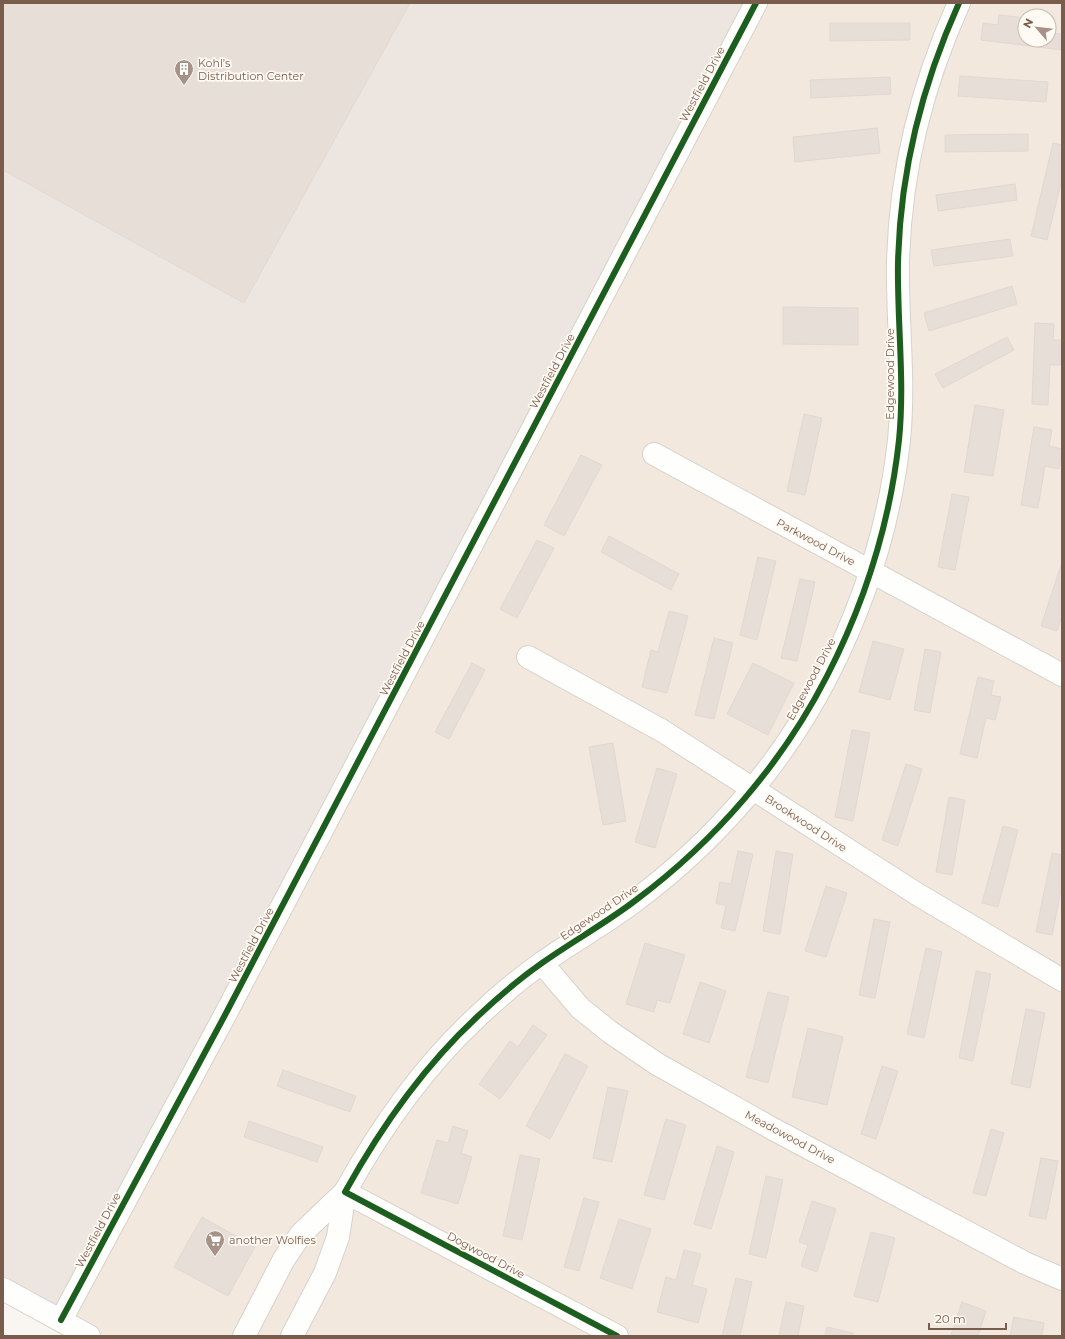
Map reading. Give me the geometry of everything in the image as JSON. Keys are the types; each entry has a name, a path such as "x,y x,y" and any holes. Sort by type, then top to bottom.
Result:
{"street":[{"name":"Westfield Drive","path":"61,1320 236,994 756,3"},
{"name":"Edgewood Drive","path":"244,1336 284,1259 302,1234 345,1192 372,1145 416,1082 450,1044 477,1017 542,963 632,903 691,856 718,829 753,788 789,740 827,675 852,623 871,572 890,497 899,440 901,402 901,345 898,269 899,230 903,192 914,135 929,79 941,42 958,3"},
{"name":"Parkwood Drive","path":"654,454 1062,675"},
{"name":"Brookwood Drive","path":"528,657 661,730 917,894 1062,980"},
{"name":"Meadowood Drive","path":"542,963 580,1008 610,1032 657,1064 773,1129 1004,1252 1062,1279"},
{"name":"Edgewood Drive","path":"292,1336 327,1266 338,1237 345,1192"},
{"name":"Dogwood Drive","path":"345,1192 617,1336"},
{"path":"3,1289 89,1336"}],"shaded area":[{"path":"3,3 759,3 61,1320 3,1289"},
{"path":"757,3 1062,3 1062,1336 90,1336 61,1320"}],"building":[{"name":"Kohl’s Distribution Center","path":"3,3 410,3 244,303 3,170"},
{"path":"999,15 1017,17 1017,44 981,40 983,23 998,25"},
{"path":"830,23 910,23 910,40 830,41"},
{"path":"1057,34 1062,34 1062,50 1046,48 1057,48"},
{"path":"960,76 1048,82 1046,102 958,96"},
{"path":"890,77 891,94 811,98 810,80"},
{"path":"877,128 880,153 795,162 793,137"},
{"path":"1028,134 1028,151 945,152 945,135"},
{"path":"1053,143 1062,145 1062,179 1047,240 1031,236"},
{"path":"1015,184 1017,200 938,211 936,195"},
{"path":"1010,239 1013,256 934,266 931,250"},
{"path":"1012,286 1017,304 929,331 924,313"},
{"path":"783,307 858,308 858,345 783,344"},
{"path":"1035,323 1054,324 1053,340 1062,340 1061,365 1050,365 1048,405 1032,404"},
{"path":"1007,337 1014,350 943,388 935,374"},
{"path":"975,405 1004,410 993,476 964,472"},
{"path":"804,414 822,418 805,495 787,491"},
{"path":"1034,427 1052,430 1049,446 1062,449 1059,469 1045,466 1038,508 1021,505"},
{"path":"581,455 602,465 564,536 544,525"},
{"path":"952,494 969,497 955,570 938,567"},
{"path":"609,536 679,574 671,590 601,552"},
{"path":"537,540 554,548 517,618 500,609"},
{"path":"758,557 776,561 757,640 740,635"},
{"path":"1062,562 1062,616 1057,631 1041,626"},
{"path":"800,579 815,582 797,661 781,658"},
{"path":"669,611 688,616 667,693 642,687 651,650 658,652"},
{"path":"714,638 733,643 714,719 695,715"},
{"path":"873,641 904,649 890,700 859,692"},
{"path":"925,649 941,652 930,713 914,710"},
{"path":"472,663 485,670 449,739 435,732"},
{"path":"753,663 794,683 768,735 727,714"},
{"path":"978,677 994,681 991,695 1001,697 995,720 986,718 977,758 960,754"},
{"path":"852,730 870,733 853,821 835,817"},
{"path":"613,743 626,821 603,825 589,747"},
{"path":"906,764 922,769 898,846 882,840"},
{"path":"657,768 677,774 655,848 635,842"},
{"path":"949,797 965,800 952,875 936,872"},
{"path":"1003,826 1018,830 998,907 982,903"},
{"path":"738,851 753,854 735,931 721,928 726,906 716,903 720,882 731,884"},
{"path":"776,851 793,854 780,934 763,931"},
{"path":"1052,853 1062,855 1062,885 1052,935 1036,932"},
{"path":"826,886 847,893 826,957 805,951"},
{"path":"874,919 890,922 875,998 859,995"},
{"path":"645,943 685,955 670,1003 657,1000 654,1012 626,1004"},
{"path":"926,948 942,952 924,1038 907,1034"},
{"path":"976,971 991,974 973,1061 959,1058"},
{"path":"700,982 726,991 709,1043 683,1034"},
{"path":"768,992 789,997 768,1083 746,1077"},
{"path":"1026,1009 1045,1013 1030,1088 1011,1084"},
{"path":"533,1025 547,1035 500,1099 479,1084 510,1041 518,1047"},
{"path":"808,1028 843,1037 827,1105 792,1097"},
{"path":"565,1054 588,1066 550,1139 526,1126"},
{"path":"882,1066 898,1071 876,1139 861,1134"},
{"path":"283,1070 356,1096 350,1112 277,1086"},
{"path":"608,1087 628,1091 612,1162 593,1158"},
{"path":"666,1119 686,1125 664,1200 644,1195"},
{"path":"249,1121 323,1147 317,1162 244,1137"},
{"path":"453,1126 468,1131 461,1153 472,1157 458,1204 421,1193 437,1140 448,1143"},
{"path":"991,1129 1004,1133 986,1196 973,1193"},
{"path":"717,1146 734,1152 711,1229 694,1224"},
{"path":"520,1155 540,1159 522,1240 503,1236"},
{"path":"1041,1158 1058,1161 1046,1219 1029,1216"},
{"path":"766,1176 783,1180 766,1258 749,1254"},
{"path":"584,1198 599,1202 579,1271 564,1267"},
{"path":"812,1201 836,1209 817,1272 801,1266 808,1245 799,1242"},
{"name":"another Wolfies","path":"202,1217 255,1247 228,1296 174,1267"},
{"path":"619,1219 651,1229 632,1289 600,1278"},
{"path":"871,1232 895,1238 878,1302 854,1296"},
{"path":"684,1250 701,1254 692,1285 707,1289 698,1323 657,1312 666,1277 676,1280"},
{"path":"736,1278 752,1282 740,1336 722,1336"},
{"path":"786,1302 804,1306 798,1336 779,1336"},
{"path":"962,1302 986,1311 978,1336 951,1335"},
{"path":"1014,1317 1044,1323 1042,1336 1010,1336"},
{"path":"827,1327 853,1333 853,1336 825,1336"}],"cycle path":[{"path":"61,1320 225,1015 756,3"},
{"path":"617,1336 345,1192 373,1144 404,1099 457,1036 508,989 554,955 636,900 693,852 744,799 768,770 789,740 827,676 853,620 874,561 882,532 895,471 901,418 898,263 903,196 915,130 924,98 934,66 959,3"}],"place":[{"name":"Kohl’s Distribution Center","path":"184,86"},
{"name":"another Wolfies","path":"215,1257"}]}
